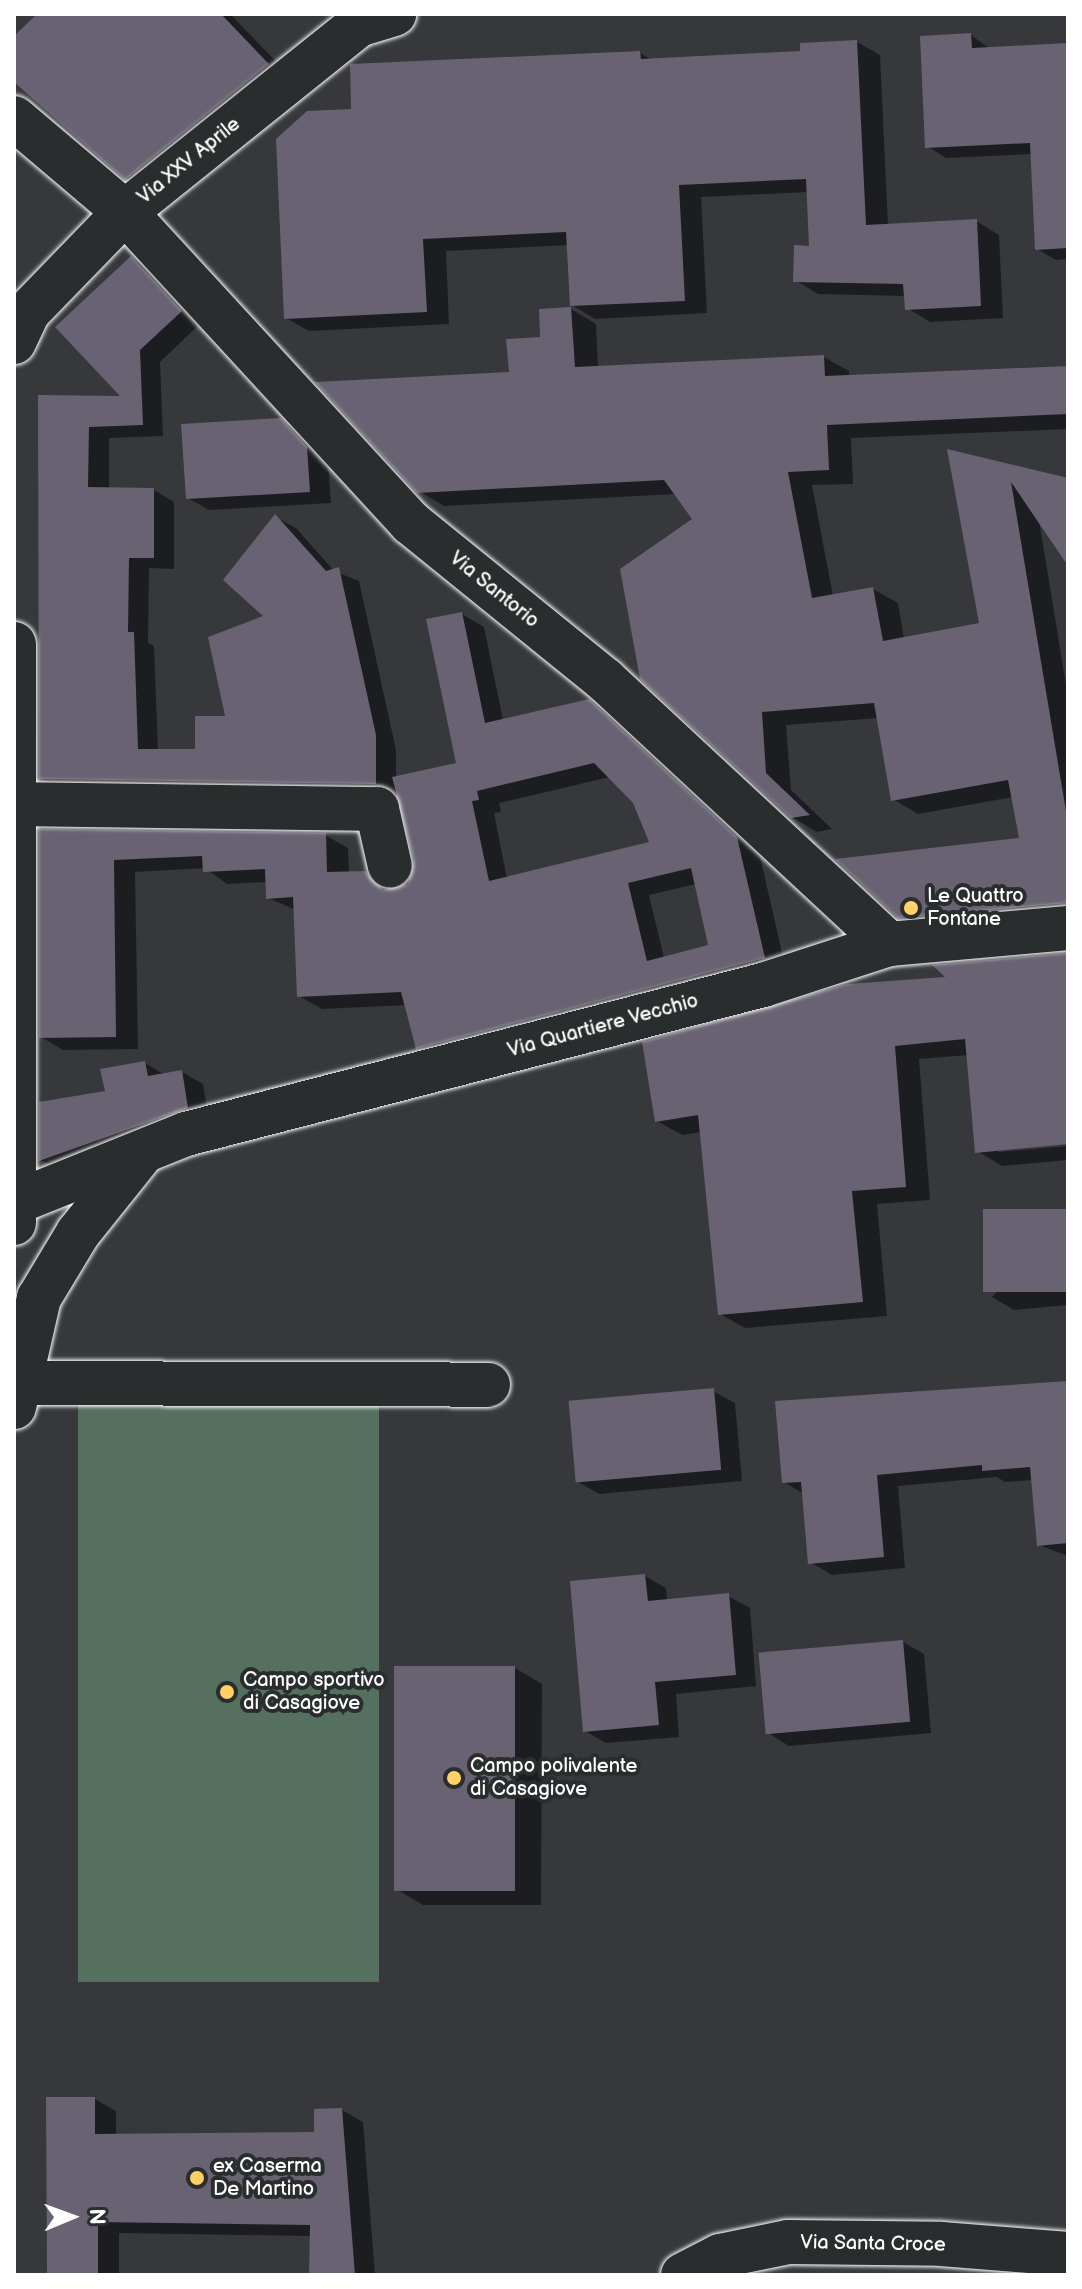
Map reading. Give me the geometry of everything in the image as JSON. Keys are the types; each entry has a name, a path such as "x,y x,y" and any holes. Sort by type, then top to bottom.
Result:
{"street":[{"name":"Via XXV Aprile","path":"14,342 28,312 125,212 358,25 394,14"},
{"name":"Via Santorio","path":"14,118 125,212 411,523 605,680 889,944"},
{"path":"14,644 14,1223"},
{"path":"14,804 377,809 390,866"},
{"name":"Via Quartiere Vecchio","path":"14,1203 186,1134 763,985 889,944 1068,928"},
{"name":"Via Quartiere Vecchio","path":"143,1152 78,1233 39,1298 17,1395 488,1385"},
{"name":"Via Santa Croce","path":"683,2275 720,2256 788,2242 941,2244 1068,2254"}],"green space":[{"name":"Campo sportivo di Casagiove","path":"78,1401 379,1401 379,1982 78,1982"}],"building":[{"path":"37,14 221,14 269,64 125,180 14,82 14,36"},
{"path":"971,33 972,48 1068,43 1068,248 1035,250 1030,143 925,148 920,36"},
{"path":"857,40 866,225 977,219 981,306 905,310 903,284 793,282 794,245 809,246 806,179 679,185 685,301 570,306 566,232 423,239 427,312 284,319 276,139 307,111 351,109 350,64 640,51 641,59 800,51 800,43"},
{"path":"131,256 182,311 140,350 143,425 89,427 88,487 154,488 154,558 129,558 128,632 134,632 138,749 195,749 195,716 225,716 208,637 263,616 223,580 275,514 326,571 339,567 376,735 376,784 39,779 38,395 120,396 55,327"},
{"path":"571,307 575,367 824,355 825,376 1068,366 1068,414 827,425 829,470 788,472 812,598 873,587 883,641 979,623 947,449 1068,478 1068,566 1011,482 1068,823 1068,903 898,918 835,859 1019,838 1008,780 891,801 874,703 762,712 766,773 810,815 791,818 640,679 620,569 692,519 664,480 417,493 315,382 509,372 506,339 540,337 539,309"},
{"path":"281,418 307,447 310,492 186,499 181,424"},
{"path":"462,612 485,723 589,699 737,837 765,958 416,1049 401,992 297,997 293,897 266,899 265,869 203,872 202,856 114,860 116,1037 39,1038 39,829 326,833 327,872 365,871 383,890 408,884 414,860 392,777 456,763 426,619","holes":["594,763 633,803 649,842 489,881 472,801 479,800 477,791","691,868 708,945 647,961 628,883"]},
{"path":"1068,953 1068,1144 975,1153 965,1039 895,1046 906,1187 852,1191 863,1302 718,1315 698,1115 655,1122 642,1042 848,984 945,977 932,965"},
{"path":"145,1061 148,1076 182,1070 188,1108 39,1161 39,1102 105,1091 100,1069"},
{"path":"983,1209 1068,1209 1068,1292 983,1292"},
{"path":"1068,1381 1068,1543 1037,1546 1030,1467 982,1471 982,1465 877,1475 884,1557 808,1564 801,1482 782,1483 775,1401"},
{"path":"714,1388 721,1470 576,1482 569,1401"},
{"path":"645,1574 648,1601 729,1593 736,1675 655,1682 659,1725 583,1732 570,1581"},
{"path":"903,1640 910,1722 766,1734 759,1653"},
{"name":"Campo polivalente di Casagiove","path":"394,1666 515,1666 515,1891 394,1891"},
{"name":"ex Caserma De Martino","path":"46,2097 95,2097 95,2134 314,2132 314,2109 342,2108 355,2275 309,2275 310,2225 98,2222 98,2275 47,2275"}],"place":[{"name":"Le Quattro Fontane","path":"911,908"},
{"name":"Campo sportivo di Casagiove","path":"227,1692"},
{"name":"Campo polivalente di Casagiove","path":"454,1778"},
{"name":"ex Caserma De Martino","path":"197,2178"}]}
